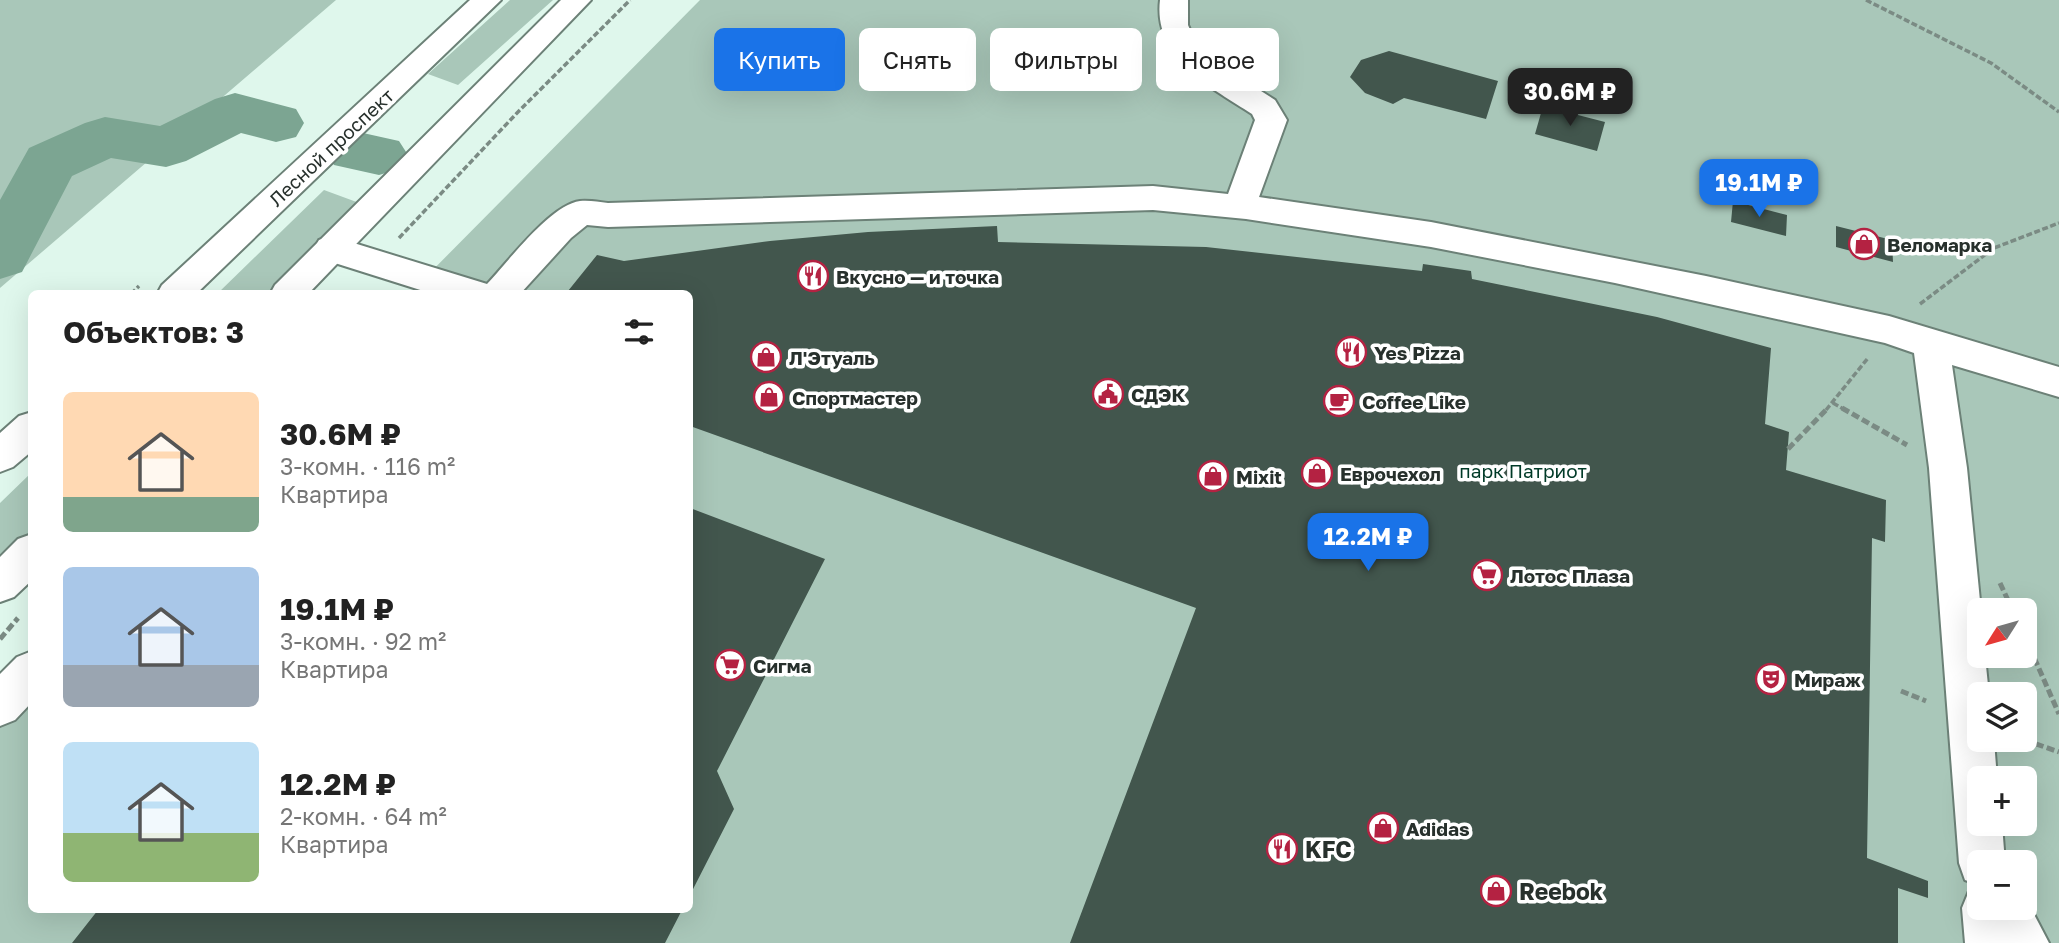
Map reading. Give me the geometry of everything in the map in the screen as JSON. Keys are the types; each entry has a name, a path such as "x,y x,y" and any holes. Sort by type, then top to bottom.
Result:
{"main road":[{"name":"Лесной проспект","path":"178,290 487,0"},
{"path":"291,290 577,0"},
{"path":"1174,0 1175,32 1190,52 1213,74 1269,113 1269,127 1240,205"},
{"path":"503,290 559,229 581,212 608,215 1153,198 1240,205 1554,255 1889,330 2059,382"},
{"path":"331,249 462,290"},
{"path":"1931,345 1948,468 1981,850"},
{"path":"0,456 28,431"},
{"path":"0,584 28,556"},
{"path":"0,705 28,675"},
{"path":"1987,920 1989,943"},
{"path":"2011,920 2025,943"}],"path":[{"path":"373,262 630,0"},
{"path":"1866,0 1964,45 2029,85 2059,112"},
{"path":"2037,664 2059,714"},
{"path":"2037,744 2059,752"}],"green space":[{"path":"0,0 336,0 0,288"},
{"path":"510,0 553,0 458,85 428,74"},
{"name":"парк Патриот","path":"700,0 2059,0 2059,943 0,943 0,708 28,679 28,913 693,913 693,290 413,290"},
{"path":"324,190 362,204 275,290 221,290"},
{"path":"28,476 28,535 0,563 0,503"}],"building":[{"path":"1389,51 1498,81 1486,119 1404,98 1393,104 1365,93 1350,77 1361,60"},
{"path":"1543,106 1605,122 1597,151 1535,134"},
{"path":"1733,201 1787,215 1786,236 1731,222"},
{"name":"Лотос Плаза","path":"997,226 998,242 1206,247 1422,271 1423,264 1471,271 1472,279 1657,317 1771,348 1765,424 1789,432 1786,470 1886,500 1885,542 1872,538 1867,858 1928,881 1928,898 1898,888 1898,943 1070,943 1196,608 693,427 693,290 569,290 597,255 624,261 770,241 868,232"},
{"name":"Веломарка","path":"1836,226 1892,240 1893,262 1836,247"},
{"name":"Сигма","path":"693,509 825,559 717,771 734,809 693,889"},
{"path":"96,913 680,913 665,943 72,943"}],"waterway":[{"path":"0,256 50,162 105,137 166,147 235,112 276,123"},
{"path":"354,151 379,155"}],"place":[{"name":"Веломарка","path":"1864,244"},
{"name":"Вкусно — и точка","path":"813,276"},
{"name":"Yes Pizza","path":"1351,352"},
{"name":"Л'Этуаль","path":"766,357"},
{"name":"СДЭК","path":"1108,394"},
{"name":"Спортмастер","path":"769,397"},
{"name":"Coffee Like","path":"1339,401"},
{"name":"Еврочехол","path":"1317,473"},
{"name":"Mixit","path":"1213,476"},
{"name":"Лотос Плаза","path":"1487,575"},
{"name":"Сигма","path":"730,665"},
{"name":"Мираж","path":"1771,679"},
{"name":"Adidas","path":"1383,828"},
{"name":"KFC","path":"1282,849"},
{"name":"Reebok","path":"1496,891"}]}
